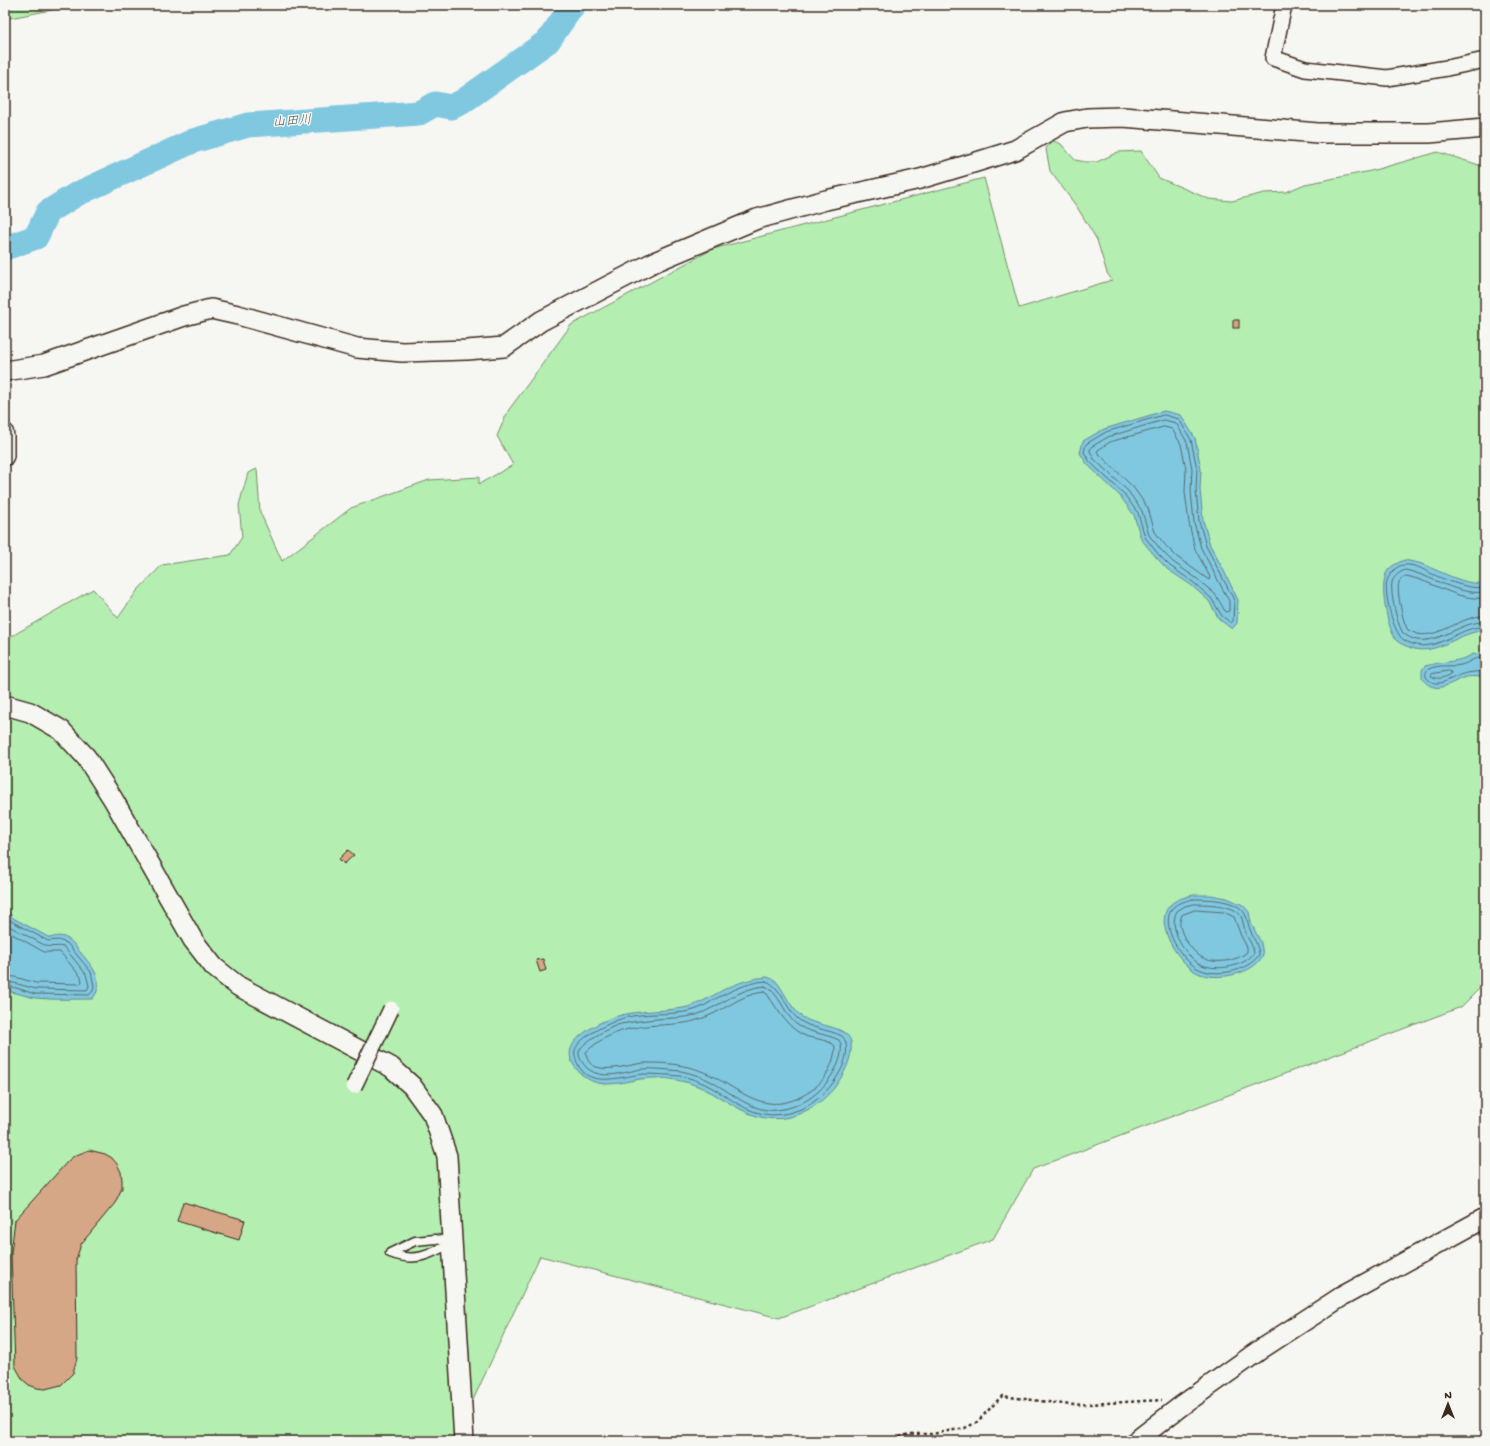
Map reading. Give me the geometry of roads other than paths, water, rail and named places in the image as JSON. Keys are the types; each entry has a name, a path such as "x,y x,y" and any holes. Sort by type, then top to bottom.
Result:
{"street":[{"path":"1284,5 1273,58 1305,69 1387,78 1485,60"},
{"path":"5,371 44,365 184,316 212,309 357,348 402,352 504,347 541,321 652,264 757,219 826,200 920,179 970,164 1015,150 1065,122 1087,118 1123,118 1192,122 1262,130 1318,133 1429,133 1485,128"},
{"path":"5,431 5,458"},
{"path":"5,705 30,712 61,730 86,757 113,799 193,940 214,967 238,986 390,1067 412,1086 433,1115 447,1156 464,1441"},
{"path":"354,1086 391,1009"},
{"path":"1136,1441 1181,1406 1264,1347 1341,1297 1485,1218"}],"lane":[{"path":"435,1239 453,1242 434,1253 417,1257 402,1258 390,1253 415,1240 435,1239"}],"water":[{"path":"1164,411 1181,415 1195,438 1201,469 1200,490 1203,520 1210,545 1238,600 1237,623 1232,629 1219,619 1209,601 1191,585 1167,569 1155,556 1141,539 1134,515 1120,496 1087,464 1080,453 1083,441 1104,429"},
{"path":"1404,560 1419,563 1452,577 1471,583 1485,582 1485,631 1467,634 1430,649 1421,650 1411,648 1397,641 1393,635 1387,617 1384,585 1385,576 1388,570 1393,565"},
{"path":"1473,654 1485,655 1485,675 1480,677 1466,677 1443,687 1433,687 1422,679 1422,670 1425,666 1462,659"},
{"path":"1193,895 1211,895 1227,898 1243,905 1249,912 1251,923 1261,943 1263,955 1253,967 1235,974 1214,976 1200,974 1192,970 1184,963 1171,944 1166,933 1164,923 1165,913 1170,905 1175,901"},
{"path":"5,908 13,918 50,938 61,936 72,941 89,963 96,975 98,987 92,999 35,998 5,991"},
{"path":"767,977 775,980 797,1012 805,1019 843,1032 848,1036 851,1042 849,1061 844,1073 834,1088 818,1103 799,1114 781,1118 766,1118 738,1108 697,1086 672,1079 651,1078 614,1084 598,1083 580,1073 571,1060 571,1049 576,1040 592,1027 605,1021 617,1016 688,1007 739,983 756,978"}],"waterway":[{"name":"山田川","path":"5,248 36,237 48,212 77,194 193,141 248,125 419,113 435,104 451,107 462,102 548,41 573,5"}]}
